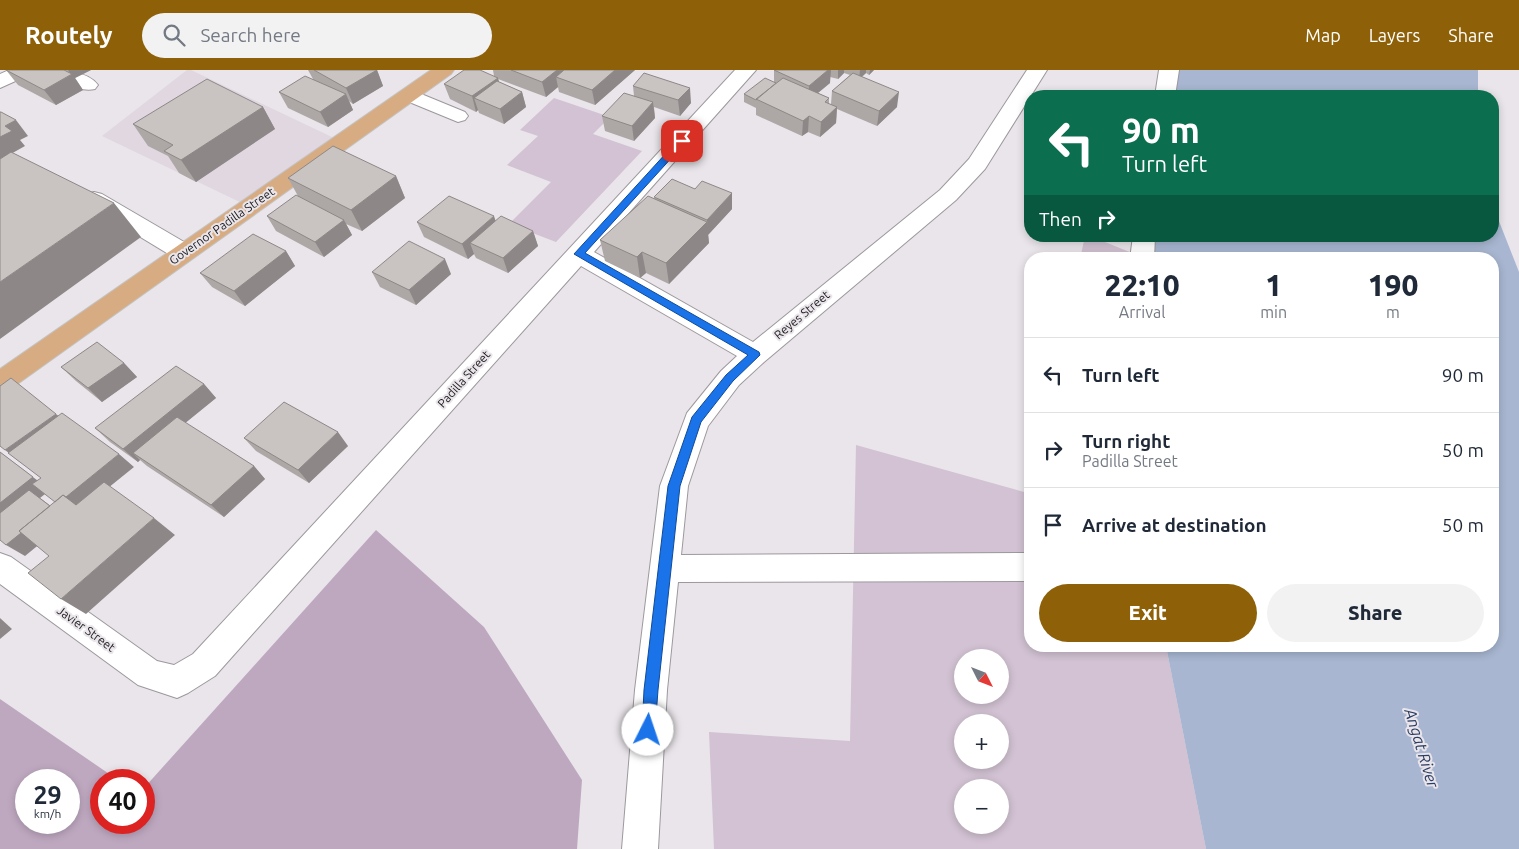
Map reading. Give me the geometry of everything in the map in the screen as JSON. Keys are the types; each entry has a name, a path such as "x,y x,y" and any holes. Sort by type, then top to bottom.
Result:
{"main road":[{"name":"Governor Padilla Street","path":"0,383 183,252 444,70"}],"street":[{"path":"0,82 24,70"},
{"path":"52,70 88,85"},
{"name":"Padilla Street","path":"177,682 204,665 746,70"},
{"name":"Reyes Street","path":"1024,90 1037,70"},
{"path":"1166,90 1169,70"},
{"name":"Reyes Street","path":"640,849 651,690 674,486 696,420 730,378 755,355 948,195 977,164 1024,90"},
{"path":"409,95 458,116"},
{"path":"87,194 183,252"},
{"path":"579,254 755,355"},
{"name":"Javier Street","path":"0,567 149,674 177,682"},
{"path":"665,569 1024,567"}],"shaded area":[{"path":"187,70 191,70 334,138 244,204 102,136"},
{"path":"554,98 610,117 593,134 642,151 556,242 509,224 551,182 507,165 538,136 520,130"},
{"path":"1084,242 1105,242 1130,252 1082,252"},
{"path":"856,445 1024,492 1024,652 1167,652 1206,849 714,849 709,732 850,741"},
{"path":"376,530 484,627 582,780 577,849 0,849 0,699 102,769 90,769 90,834 155,834 155,776"}],"water":[{"path":"1178,70 1478,70 1478,90 1175,90"},
{"name":"Angat River","path":"1499,221 1519,272 1519,849 1206,849 1167,652 1499,652 1499,252 1154,252 1154,242 1499,242"}],"building":[{"path":"6,70 64,70 72,74 44,90"},
{"path":"314,70 377,70 346,88"},
{"path":"464,70 480,70 498,78 472,96 444,84"},
{"path":"511,70 557,70 542,82"},
{"path":"564,70 615,70 592,90 556,77"},
{"path":"774,70 828,70 809,86"},
{"path":"644,73 690,88 678,100 633,86"},
{"path":"853,73 899,92 879,111 832,91"},
{"path":"305,76 346,94 320,112 279,92"},
{"path":"765,78 776,83 756,100 744,94"},
{"path":"783,78 829,98 825,102 837,107 821,122 809,116 803,121 756,99"},
{"path":"207,79 263,107 181,160 164,151 173,145 133,124"},
{"path":"497,81 522,92 500,109 474,98"},
{"path":"624,93 653,102 632,126 602,116"},
{"path":"0,112 16,120 5,126 12,131 0,137"},
{"path":"333,146 396,176 351,210 288,178"},
{"path":"11,152 114,203 0,282 0,159"},
{"path":"672,179 695,189 702,181 732,193 707,220 654,197"},
{"path":"296,195 344,220 315,242 267,216"},
{"path":"449,196 494,216 462,244 417,222"},
{"path":"648,196 707,222 666,263 642,252 637,257 600,240"},
{"path":"501,216 533,231 503,258 470,243"},
{"path":"253,234 286,251 234,291 200,273"},
{"path":"409,241 445,259 409,290 372,272"},
{"path":"97,342 124,363 88,388 61,367"},
{"path":"176,366 204,384 123,449 95,428"},
{"path":"11,378 56,414 5,450 0,446 0,386"},
{"path":"284,402 338,432 298,470 244,438"},
{"path":"62,413 119,454 66,497 63,495 55,502 32,484 41,478 8,453"},
{"path":"177,417 254,466 211,505 133,453"},
{"path":"0,452 33,477 0,503"},
{"path":"104,482 154,518 61,599 28,573 49,556 19,531 63,495 76,505"},
{"path":"29,490 50,506 19,531 21,533 6,545 0,540 0,513"}],"route":[{"path":"648,730 674,486 696,420 730,378 755,355 579,254 682,141"}]}
